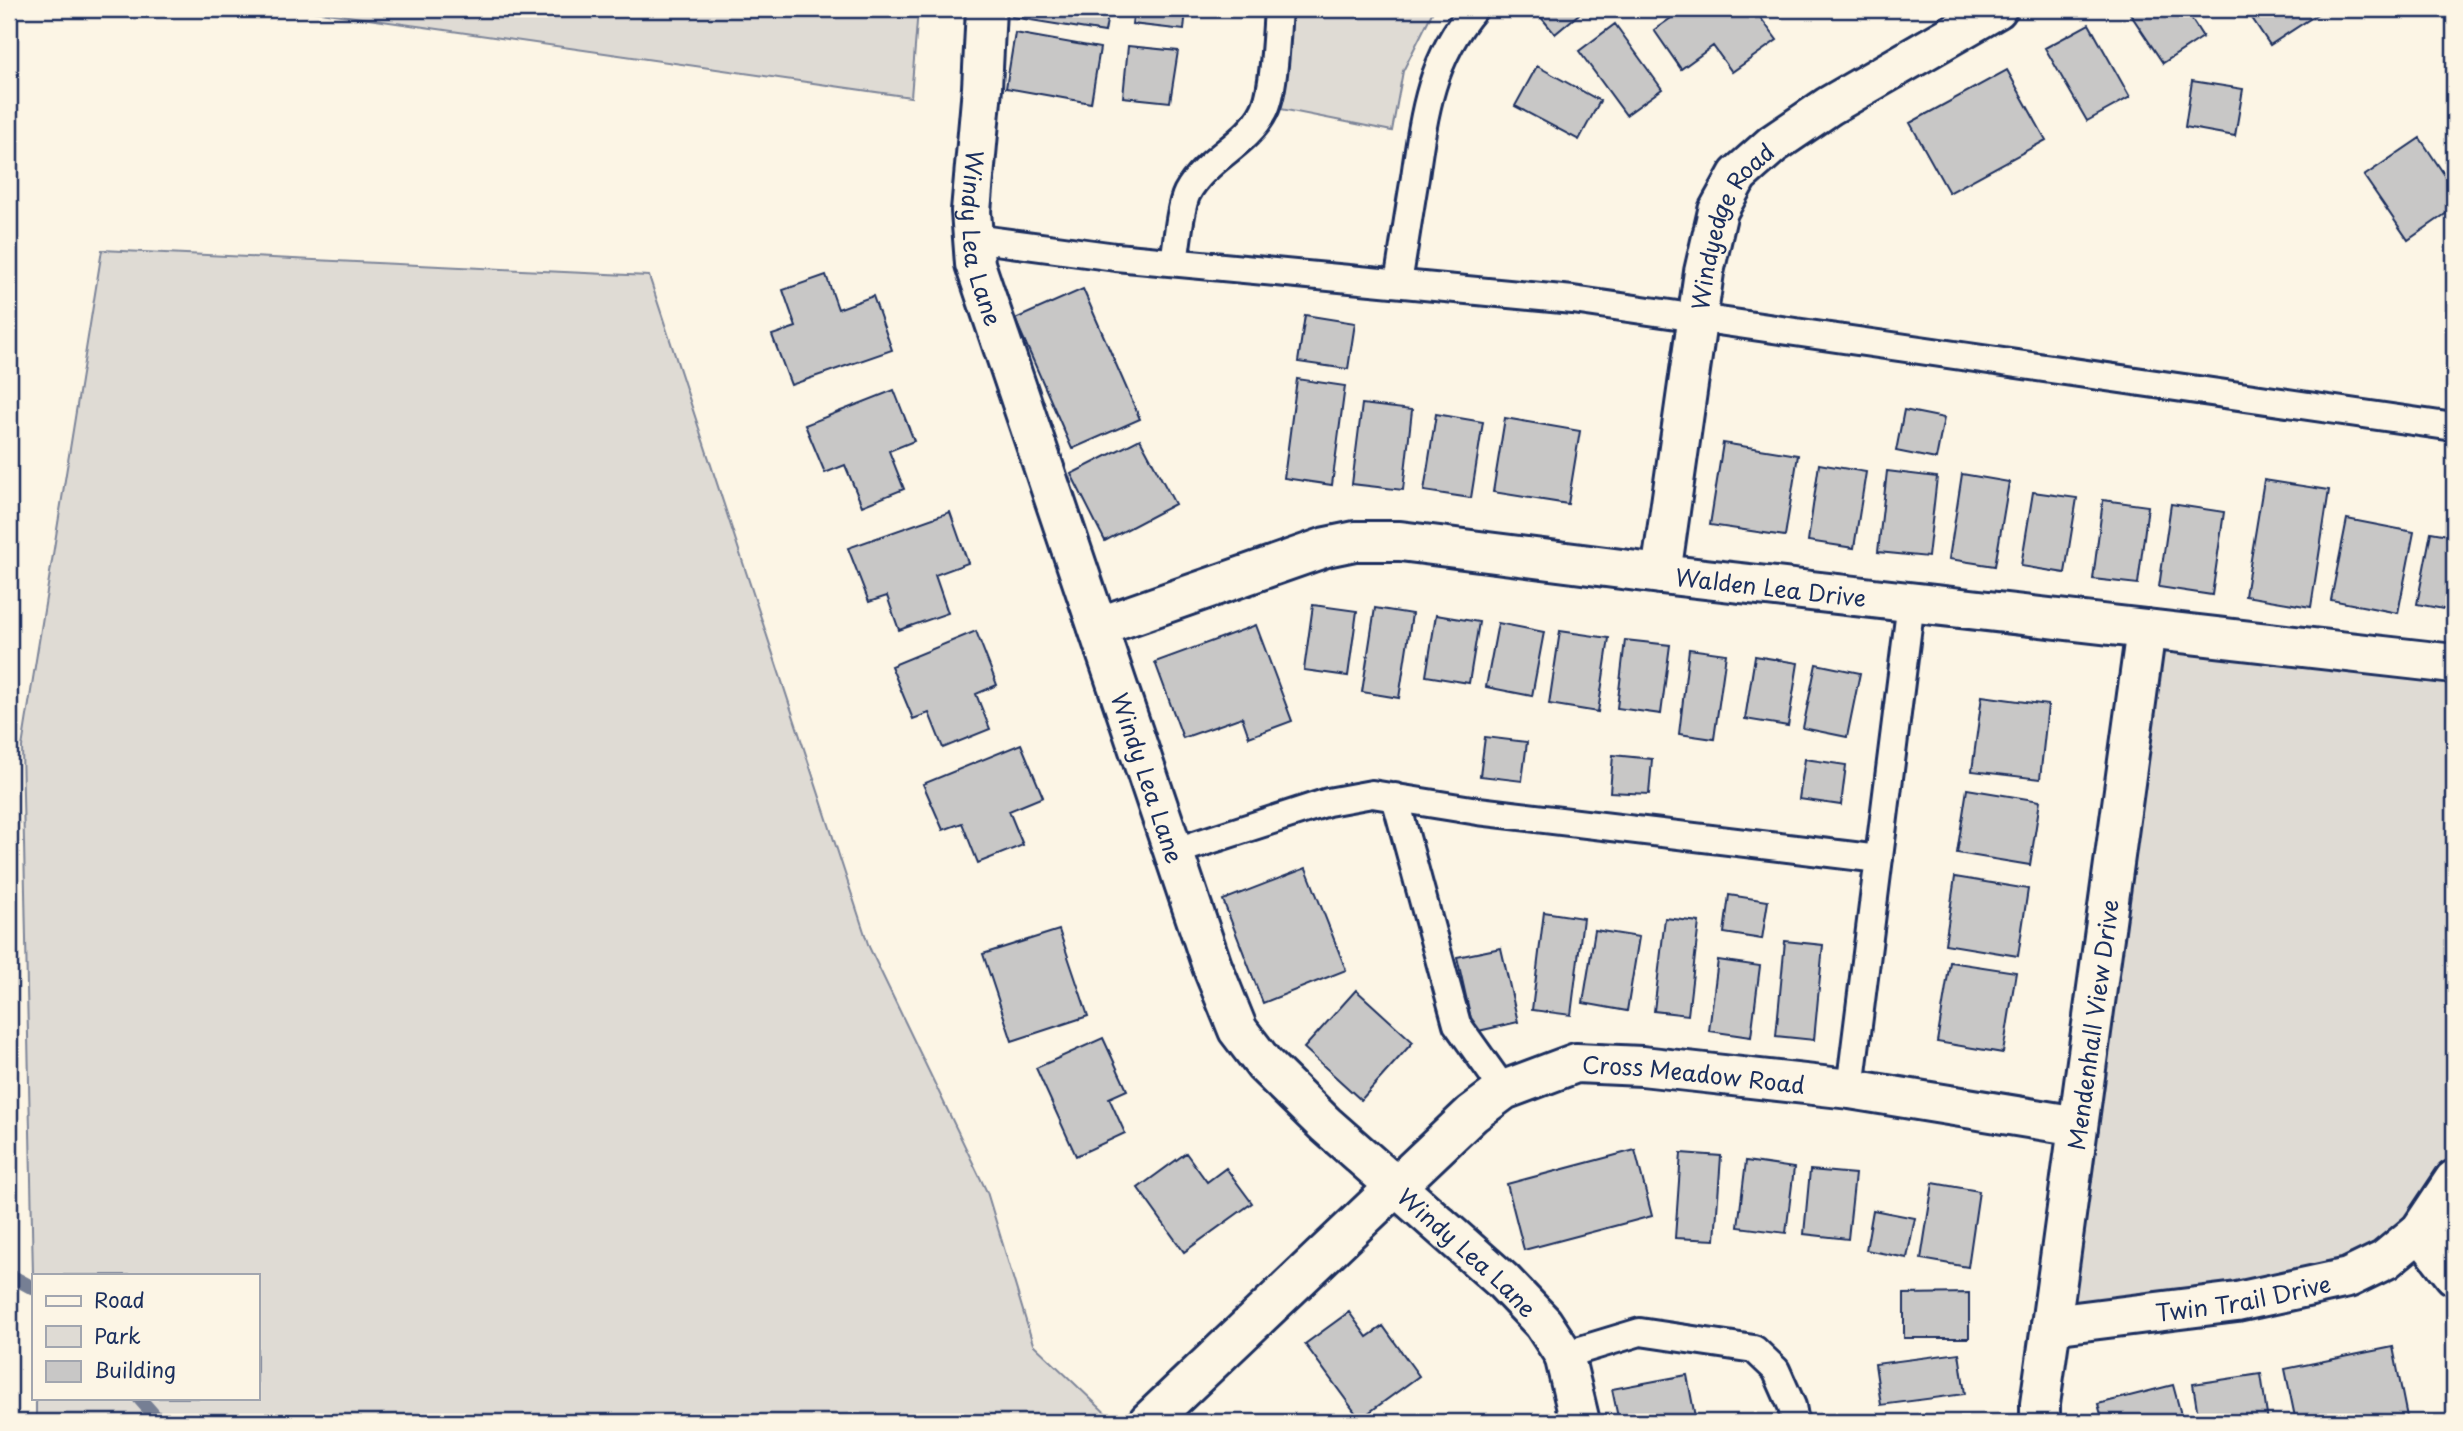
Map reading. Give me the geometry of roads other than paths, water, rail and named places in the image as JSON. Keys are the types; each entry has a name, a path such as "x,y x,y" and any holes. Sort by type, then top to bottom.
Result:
{"street":[{"name":"Windy Lea Lane","path":"986,9 971,211 975,264 1212,966 1238,1030 1264,1064 1325,1124 1503,1281 1543,1323 1564,1355 1580,1422"},
{"name":"Windyedge Road","path":"1661,574 1704,272 1718,211 1738,175 1773,144 1829,106 1997,9"},
{"name":"Walden Lea Drive","path":"1098,627 1326,547 1355,541 1400,541 1661,574 2454,664"},
{"name":"Mendenhall View Drive","path":"2040,1422 2146,629"},
{"name":"Cross Meadow Road","path":"1148,1422 1472,1114 1504,1090 1576,1063 1642,1066 1850,1089 2078,1126"},
{"name":"Twin Trail Drive","path":"2051,1325 2238,1302 2348,1278 2385,1260 2420,1231 2454,1180"},
{"path":"2420,1231 2454,1275"}],"lane":[{"path":"1174,262 1186,195 1202,173 1252,131 1266,108 1278,9"},
{"path":"1398,283 1428,96 1443,55 1475,9"},
{"path":"973,238 1116,257 1573,300 2454,427"},
{"path":"1850,1089 1911,603"},
{"path":"1173,852 1328,802 1372,794 1478,811 1879,859"},
{"path":"1395,797 1457,1024 1504,1090"},
{"path":"1564,1355 1640,1332 1754,1349 1776,1370 1792,1406 1795,1422"}],"waterway":[{"path":"9,1275 32,1287"},
{"path":"141,1400 160,1422"}]}
